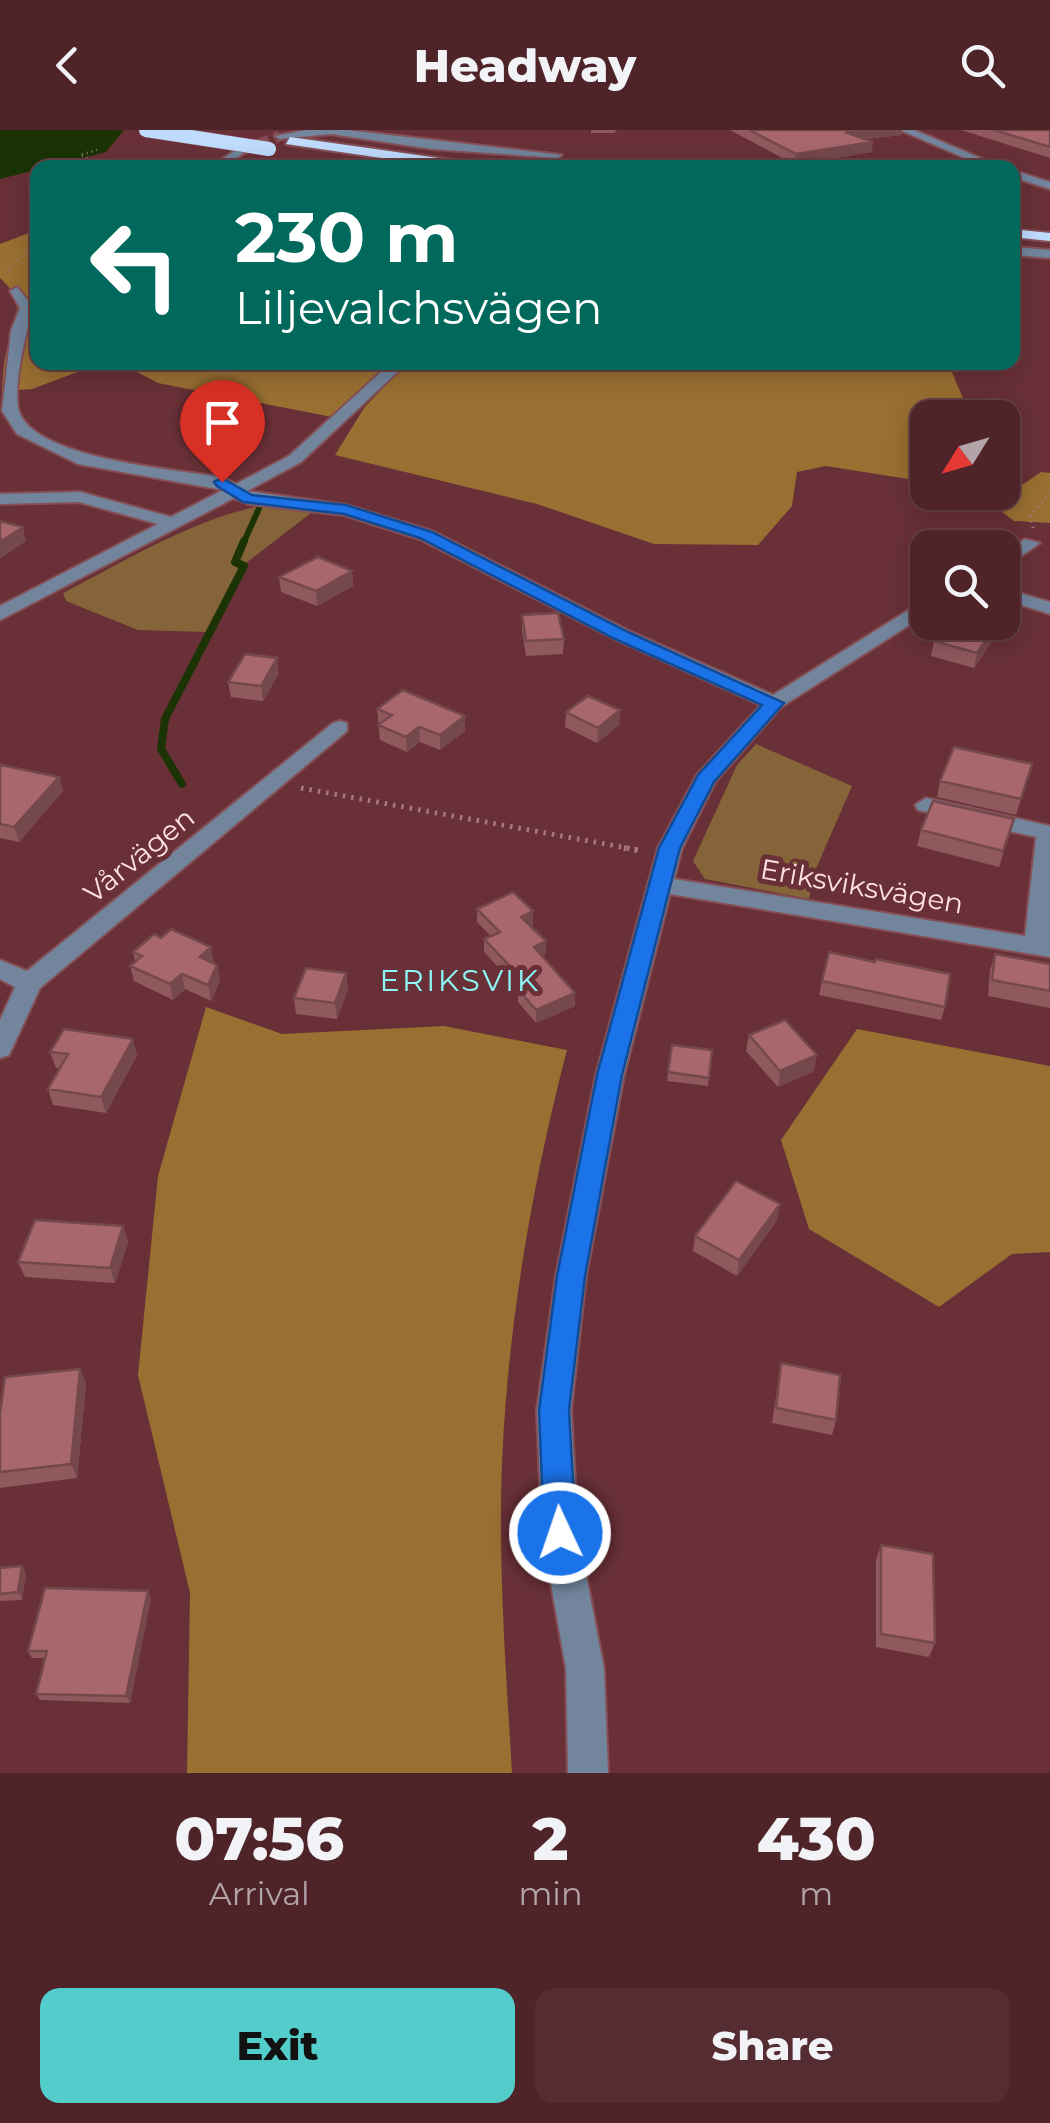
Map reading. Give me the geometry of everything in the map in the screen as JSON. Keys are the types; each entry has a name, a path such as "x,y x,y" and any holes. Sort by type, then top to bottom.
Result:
{"highway":[{"path":"146,130 348,160"},
{"path":"220,130 428,160"},
{"path":"1020,223 1050,226"},
{"path":"1020,235 1050,237"}],"street":[{"path":"905,130 979,160"},
{"path":"285,139 334,131 432,146 558,155"},
{"path":"227,160 243,150"},
{"path":"1020,171 1048,166"},
{"path":"1020,175 1050,186"},
{"path":"1020,252 1050,254"},
{"path":"17,291 27,308 18,331 10,411 23,430 72,456 222,482 248,499 346,510 426,535 622,636 774,703"},
{"path":"0,614 295,459 392,370"},
{"path":"0,499 80,497 176,524"},
{"path":"1020,551 1031,543"},
{"path":"1020,599 1050,608"},
{"path":"588,1773 584,1669 560,1533 554,1410 571,1276 610,1075 666,870 684,815 705,780 774,703 910,616"},
{"name":"Vårvägen","path":"0,1048 30,983 340,727"},
{"path":"926,804 1048,833 1043,948"},
{"name":"Eriksviksvägen","path":"666,870 1043,948"},
{"path":"0,969 30,983"}],"path":[{"path":"92,160 80,155 97,150"},
{"path":"17,291 8,269 30,248"},
{"path":"1031,543 1030,516 1050,492"},
{"path":"273,783 666,870"}],"shaded area":[{"path":"0,130 124,130 106,152 75,160 30,160 30,171 0,179"},
{"path":"30,233 30,370 83,370 32,389 2,391 17,312 14,295 0,278 0,244"},
{"path":"133,370 388,370 337,418 158,383"},
{"path":"399,370 951,370 964,400 910,400 910,479 826,466 797,472 792,506 758,545 654,544 537,504 335,455 364,408"},
{"path":"1041,472 1050,473 1050,523 1014,521 1000,510 1020,510 1020,486"},
{"path":"260,506 315,510 246,563 206,632 138,630 66,601 63,593 159,543 209,521"},
{"path":"756,744 852,786 815,871 809,899 705,879 693,861 737,765"},
{"path":"206,1007 282,1034 444,1026 567,1050 524,1255 505,1410 501,1540 512,1773 187,1773 190,1593 138,1375 158,1176"},
{"path":"857,1029 1050,1066 1050,1252 1012,1254 939,1307 809,1229 781,1140"}],"building":[{"path":"749,130 863,130 845,132 873,142 796,154"},
{"path":"994,130 1050,130 1050,147"},
{"path":"0,521 23,527 0,542"},
{"path":"318,557 352,571 316,591 279,577"},
{"path":"558,613 564,639 526,641 522,615"},
{"path":"935,640 986,640 977,653"},
{"path":"245,654 277,658 261,686 228,682"},
{"path":"403,690 465,716 440,735 419,727 406,737 378,725 392,715 377,709"},
{"path":"588,696 620,710 598,728 566,712"},
{"path":"954,747 1032,764 1021,799 940,781"},
{"path":"0,765 59,777 14,827 0,824"},
{"path":"933,801 1014,819 1003,851 921,830"},
{"path":"513,892 533,911 521,917 546,941 534,947 575,993 536,1010 518,989 528,985 484,939 500,932 477,909"},
{"path":"171,929 211,947 200,957 217,965 208,985 182,974 170,984 130,966 142,956 133,952 154,934 161,938"},
{"path":"829,952 950,974 945,1007 822,981"},
{"path":"995,954 1050,964 1050,991 992,980"},
{"path":"306,968 346,973 335,1003 294,998"},
{"path":"785,1020 817,1055 780,1071 749,1035"},
{"path":"64,1029 133,1039 101,1097 48,1089 68,1054 50,1052"},
{"path":"672,1045 712,1050 709,1078 668,1072"},
{"path":"736,1181 780,1204 739,1260 695,1236"},
{"path":"35,1220 123,1226 110,1268 18,1262"},
{"path":"781,1363 840,1375 836,1420 776,1408"},
{"path":"80,1369 71,1464 0,1472 0,1413 5,1377"},
{"path":"881,1545 933,1554 935,1643 881,1634"},
{"path":"22,1566 18,1592 0,1594 0,1568"},
{"path":"45,1588 148,1591 126,1696 36,1694 47,1651 28,1651"}],"waterway":[{"path":"243,544 260,506"},
{"path":"182,784 161,749 165,719 244,566 235,562 244,541"}],"tunnel":[{"path":"243,150 280,136"}],"district":[{"name":"ERIKSVIK","path":"460,981"}],"route":[{"path":"222,482 248,499 346,510 426,535 622,636 774,703 724,756 684,815 670,848 610,1075 571,1276 554,1410 560,1533"}]}
